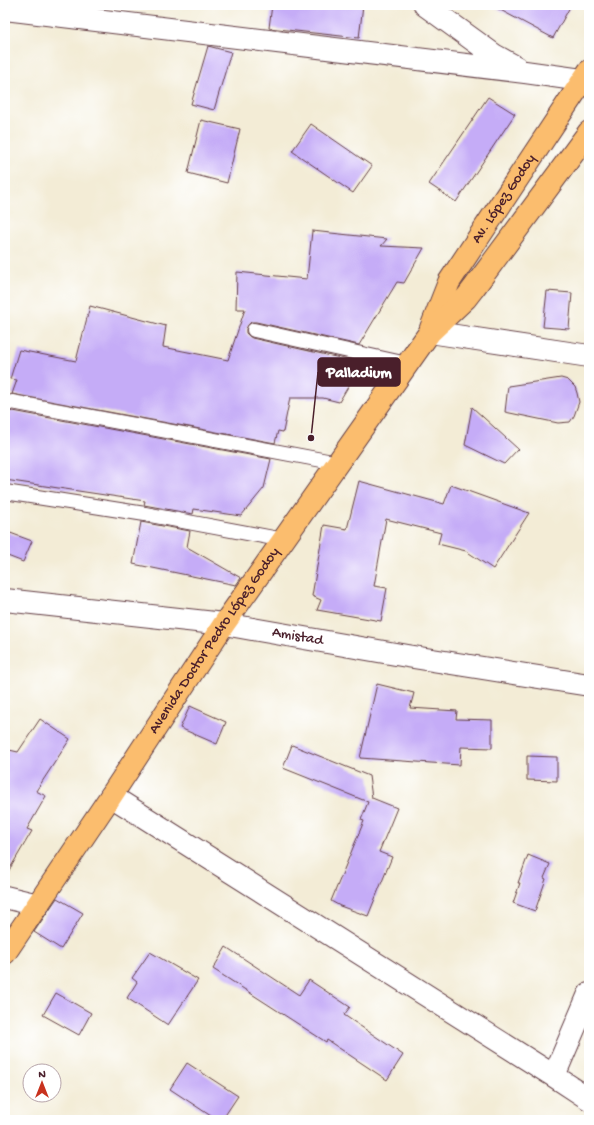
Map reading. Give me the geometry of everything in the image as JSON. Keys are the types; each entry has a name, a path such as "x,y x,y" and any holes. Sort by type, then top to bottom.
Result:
{"main road":[{"name":"Av. López Godoy","path":"430,332 449,282 587,77"},
{"path":"430,332 466,298 589,132"},
{"name":"Avenida Doctor Pedro López Godoy","path":"5,954 224,624 430,332"}],"street":[{"path":"425,5 494,55 525,72"},
{"path":"5,9 525,72 587,77"},
{"path":"430,332 589,356"},
{"name":"Amistad","path":"5,600 224,624 407,656 589,685"},
{"path":"111,796 554,1076 589,1100"},
{"path":"5,897 38,905"},
{"path":"554,1076 589,994"}],"lane":[{"path":"254,330 407,364"},
{"path":"5,405 12,402 338,463"},
{"path":"5,492 145,514 284,540"}],"building":[{"path":"272,5 363,5 359,38 269,28"},
{"path":"491,5 571,5 553,38"},
{"path":"208,46 231,52 214,110 191,104"},
{"path":"488,97 515,114 456,202 429,184"},
{"path":"201,120 240,129 227,183 188,173"},
{"path":"311,124 372,166 353,193 292,151"},
{"path":"312,231 387,239 381,246 424,248 404,283 397,282 359,345 256,322 251,322 248,325 246,333 252,338 362,363 339,402 323,398 290,398 283,432 278,431 275,443 12,394 17,380 10,379 19,350 76,361 90,306 166,326 163,347 228,360 245,309 236,309 237,272 307,279"},
{"path":"547,291 572,293 569,329 543,327"},
{"path":"561,378 568,380 575,387 579,402 570,422 558,423 505,412 508,386"},
{"path":"472,407 518,449 504,464 465,445"},
{"path":"13,411 271,459 264,488 241,516 194,509 193,514 144,505 145,501 5,480 5,413"},
{"path":"359,481 444,504 451,485 529,513 493,569 466,551 438,544 441,533 386,519 374,586 387,588 381,621 317,610 321,600 312,596 324,525 347,529"},
{"path":"141,522 190,531 187,547 241,578 236,585 133,564"},
{"path":"5,531 32,541 23,562 5,555"},
{"path":"377,684 414,693 410,708 457,711 456,719 492,720 492,748 461,747 460,765 360,758"},
{"path":"190,706 226,722 217,744 180,728"},
{"path":"40,719 70,739 36,791 46,796 27,829 32,831 5,877 5,749 18,752"},
{"path":"292,745 369,776 372,798 397,808 379,852 392,857 368,916 340,906 331,901 364,821 361,820 368,802 283,768"},
{"path":"527,756 557,757 557,781 527,780"},
{"path":"528,855 550,864 544,878 546,879 535,911 513,903"},
{"path":"57,898 83,913 61,949 34,932"},
{"path":"226,947 299,995 309,980 350,1007 344,1015 403,1055 387,1080 327,1040 326,1042 213,969"},
{"path":"150,952 198,980 168,1025 127,998 137,982 132,978"},
{"path":"56,993 91,1013 79,1035 43,1015"},
{"path":"187,1063 238,1096 222,1120 217,1120 170,1089"}],"place":[{"name":"Palladium","path":"311,438"}]}
